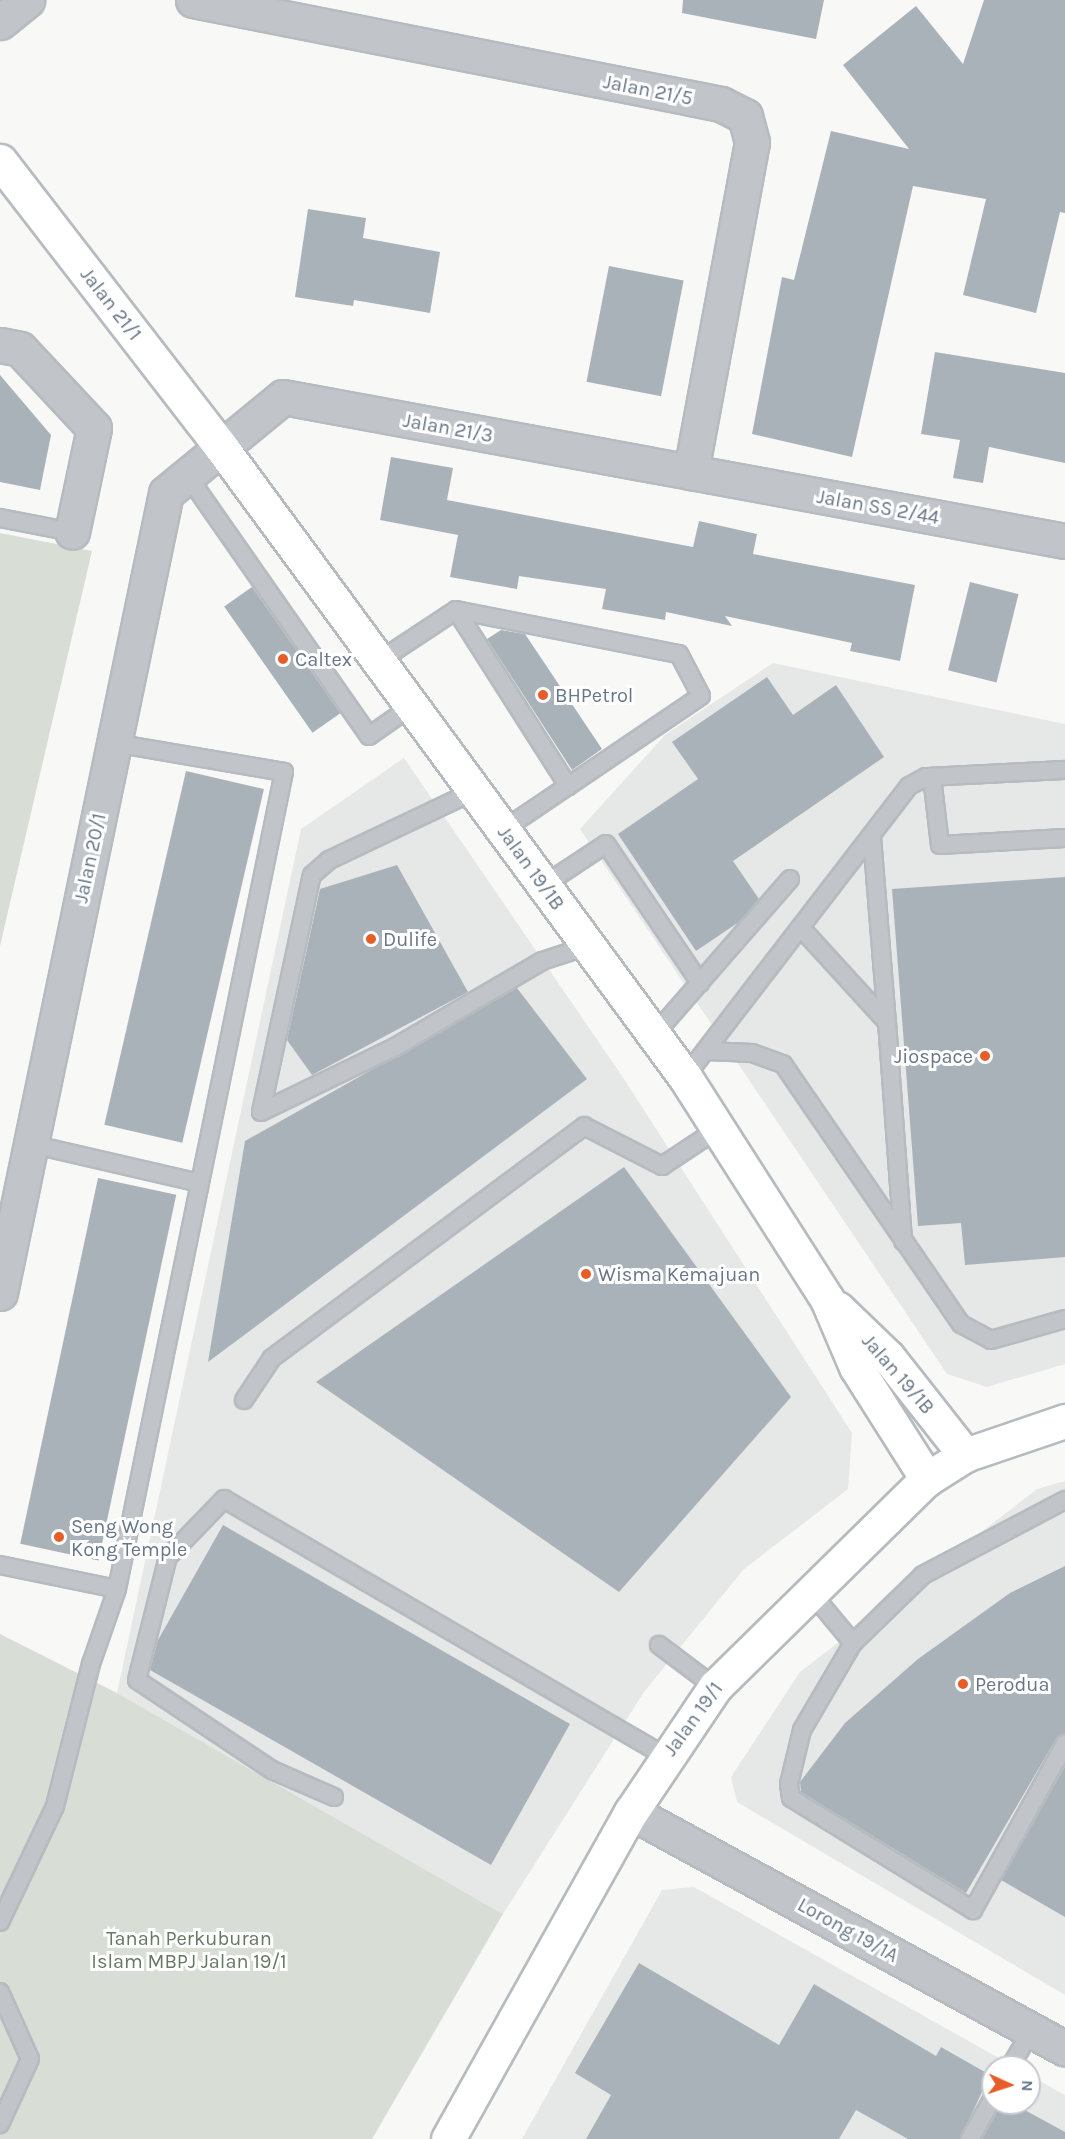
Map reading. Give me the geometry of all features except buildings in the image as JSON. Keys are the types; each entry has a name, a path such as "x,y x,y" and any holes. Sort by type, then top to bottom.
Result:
{"street":[{"path":"0,22 27,0"},
{"name":"Jalan 21/5","path":"193,0 721,104 745,116 752,142 691,472"},
{"name":"Jalan 21/1","path":"0,161 221,447"},
{"path":"0,345 20,349 94,428 72,532"},
{"name":"Jalan 21/3","path":"221,447 283,397 691,472"},
{"name":"Jalan 20/1","path":"0,1293 166,493 221,447"},
{"name":"Jalan 19/1B","path":"221,447 685,1077 826,1299 856,1367 927,1479"},
{"name":"Jalan SS 2/44","path":"691,472 1065,541"},
{"name":"Jalan 19/1B","path":"826,1299 888,1357 965,1455"},
{"name":"Jalan 19/1","path":"458,2136 631,1812 665,1756 715,1687 809,1590 927,1479 965,1455 1065,1421"},
{"name":"Lorong 19/1A","path":"631,1812 1064,2046"}],"lane":[{"path":"187,476 369,736 412,706"},
{"path":"0,518 72,532"},
{"path":"379,661 456,610 679,654 701,696 503,830"},
{"path":"456,610 568,786"},
{"path":"0,1922 55,1806 91,1664 117,1589 284,772 114,743"},
{"path":"685,1077 909,786 932,777 1065,770"},
{"path":"932,777 940,845 1065,838"},
{"path":"474,791 329,860 312,875 261,1112 395,1047 542,961 588,946"},
{"path":"872,837 903,1242"},
{"path":"544,885 606,844 700,983"},
{"path":"654,1035 790,879"},
{"path":"801,929 887,1022"},
{"path":"707,1051 777,1058 961,1324 991,1340 1065,1319"},
{"path":"244,1400 272,1358 584,1126 662,1166 718,1129"},
{"path":"31,1144 200,1183"},
{"path":"334,1797 272,1770 137,1680 168,1557 224,1499 665,1756"},
{"path":"1065,1500 923,1575 853,1643 802,1730 789,1784 791,1798 973,1910 1065,1744"},
{"path":"0,1565 117,1589"},
{"path":"809,1590 853,1643"},
{"path":"659,1645 715,1687"},
{"path":"0,1992 30,2059 0,2124"},
{"path":"1018,2055 1032,2030"},
{"path":"970,2139 983,2115"}],"shaded area":[{"path":"773,663 1065,724 1065,1364 987,1387 947,1374 580,829 665,735"},
{"path":"404,758 622,1076 852,1433 848,1489 743,1570 644,1692 503,1914 117,1693 301,829"},
{"path":"1065,1481 1065,1995 737,1802 731,1777 800,1672 1037,1489"},
{"path":"694,1887 994,2055 981,2055 981,2115 1041,2115 1041,2082 1065,2095 1065,2139 522,2139 662,1890"}],"green space":[{"path":"0,533 92,551 0,946"},
{"name":"Tanah Perkuburan Islam MBPJ Jalan 19/1","path":"0,1634 117,1693 503,1914 372,2139 0,2139"}],"place":[{"name":"Caltex","path":"283,659"},
{"name":"BHPetrol","path":"543,695"},
{"name":"Dulife","path":"371,939"},
{"name":"Jiospace","path":"985,1056"},
{"name":"Wisma Kemajuan","path":"586,1274"},
{"name":"Seng Wong Kong Temple","path":"59,1537"},
{"name":"Perodua","path":"963,1684"}]}
